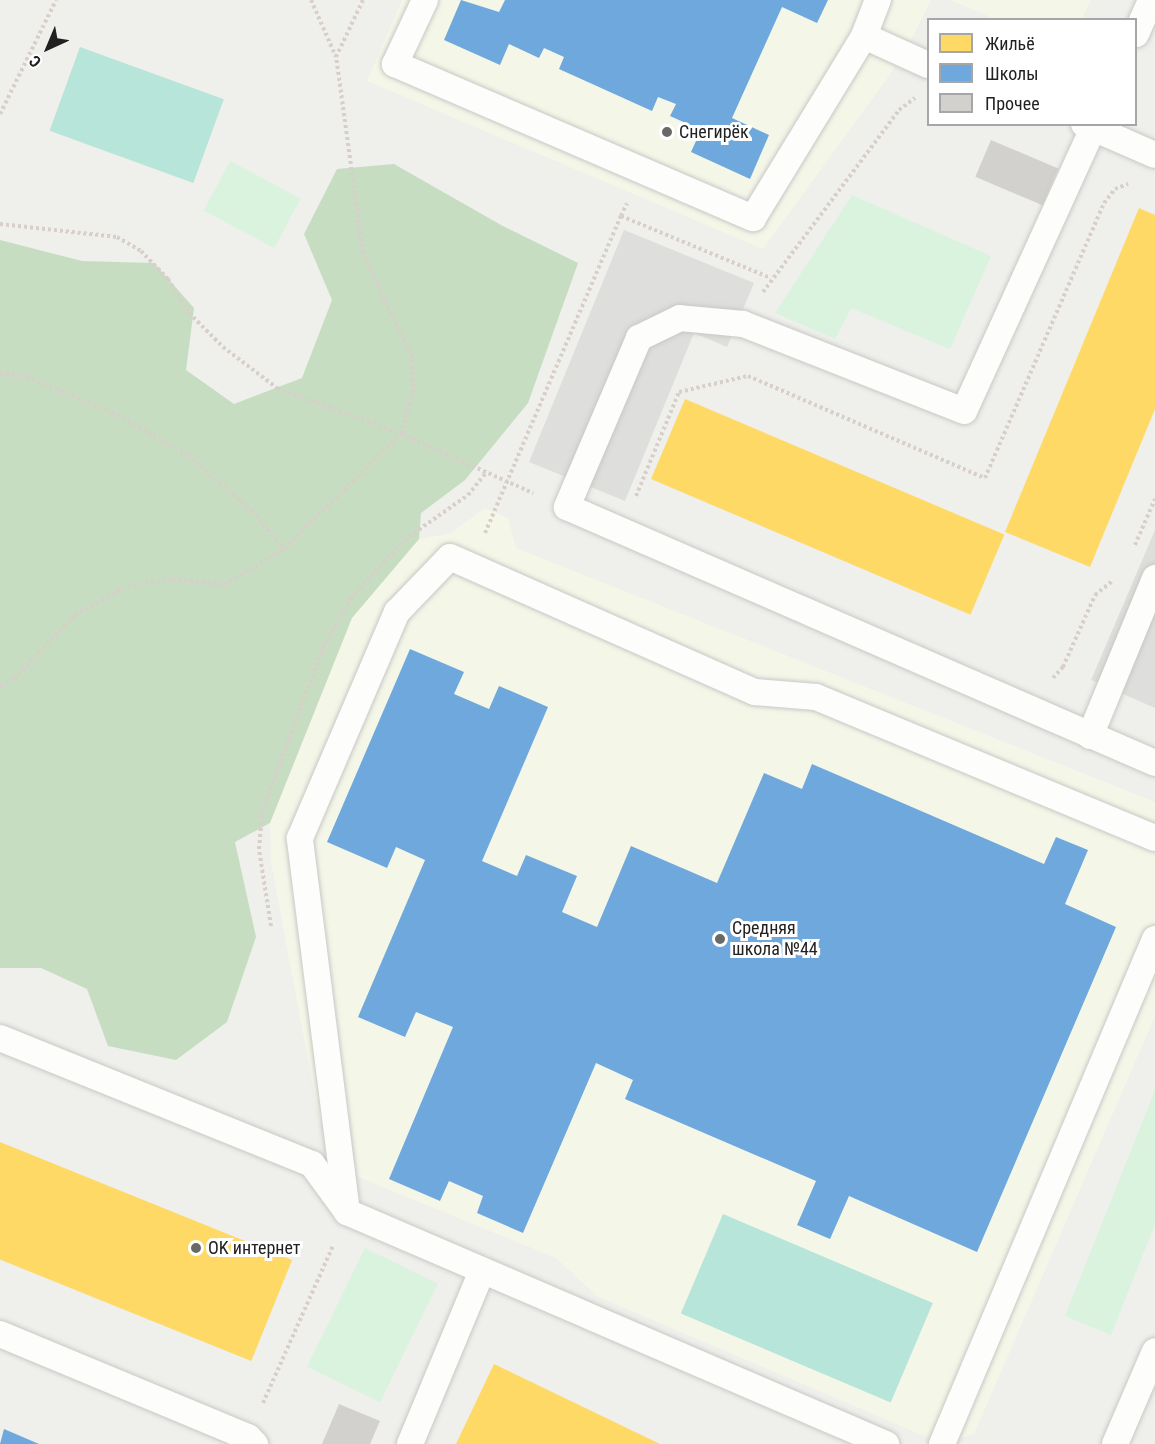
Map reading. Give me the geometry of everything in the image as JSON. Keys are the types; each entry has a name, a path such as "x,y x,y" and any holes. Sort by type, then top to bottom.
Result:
{"lane":[{"path":"425,0 396,64 753,218 864,36 878,0"},
{"path":"1137,32 1151,0"},
{"path":"864,36 927,65"},
{"path":"1155,155 1091,126 964,411 743,324 680,318 639,338 567,507 1155,763"},
{"path":"347,1212 300,838 397,612 450,557 755,692 816,697 1155,838"},
{"path":"1090,736 1155,578"},
{"path":"942,1444 1155,939"},
{"path":"0,1038 312,1164 347,1212 886,1444"},
{"path":"410,1444 482,1271"},
{"path":"0,1335 252,1440"},
{"path":"1115,1444 1155,1352"}],"path":[{"path":"0,114 56,0"},
{"path":"0,686 14,679 75,615 127,585 172,579 224,585 284,549 401,434 413,393 412,358 363,253 336,57 311,0"},
{"path":"336,57 363,0"},
{"path":"743,324 771,278 899,110 921,93"},
{"path":"636,500 680,392 748,376 985,478 1104,203 1114,189 1135,182"},
{"path":"0,224 117,237 141,251 155,265 189,313 223,347 277,388 401,434 567,507"},
{"path":"0,373 27,377 112,412 187,455 252,511 284,549"},
{"path":"493,511 505,481"},
{"path":"1133,550 1155,499"},
{"path":"1044,680 1052,679 1063,667 1095,596 1117,576"},
{"path":"252,1440 347,1212"}],"shaded area":[{"name":"Снегирёк","path":"402,0 931,0 904,55 763,249 367,81"},
{"path":"950,0 1091,0 1082,18 993,18"},
{"path":"624,230 754,283 727,347 694,333 625,501 529,462"},
{"name":"Средняя школа №44","path":"485,508 508,518 516,548 1155,802 1155,1016 974,1434 943,1444 597,1296 556,1258 356,1176 350,1125 320,1124 271,862 270,823 352,618 419,539 451,533"},
{"path":"1155,530 1155,708 1091,680"}],"green space":[{"path":"80,47 224,99 193,183 50,131"},
{"path":"230,161 301,199 274,248 204,210"},
{"path":"394,164 501,225 578,263 528,403 465,480 421,513 419,539 352,618 270,823 235,842 256,937 227,1022 176,1060 108,1046 87,989 41,968 0,968 0,240 82,261 154,263 194,308 186,370 234,404 302,378 332,300 304,234 337,169"},
{"path":"852,195 991,256 950,349 851,308 835,339 775,313"},
{"path":"1155,1090 1155,1224 1111,1335 1065,1316"},
{"path":"723,1214 933,1303 891,1403 681,1313"},
{"path":"365,1248 438,1284 380,1402 307,1367"}],"building: Жильё":[{"path":"1139,208 1155,215 1155,409 1090,567 1005,532"},
{"path":"685,399 1004,535 970,615 651,479"},
{"path":"0,1142 292,1260 251,1361 0,1260"},
{"path":"494,1364 660,1444 456,1444"}],"building: Школы":[{"path":"461,0 499,12 505,0 828,0 817,23 782,7 732,118 769,135 750,179 691,152 701,130 670,116 676,104 658,97 652,111 559,69 564,57 544,48 539,58 509,44 500,65 444,40"},
{"path":"410,649 464,672 454,694 489,709 499,686 548,707 482,861 517,876 526,855 577,876 562,912 597,927 631,846 717,883 764,773 802,789 812,764 1044,864 1056,837 1088,850 1065,904 1116,927 977,1252 849,1196 830,1239 797,1225 816,1181 625,1099 633,1080 596,1063 523,1233 477,1213 483,1196 449,1181 440,1201 389,1179 453,1027 416,1012 405,1037 358,1017 425,860 396,847 387,868 327,842"},
{"path":"4,1429 39,1444 0,1444"}],"building: Прочее":[{"path":"991,140 1058,169 1043,205 975,177"},
{"path":"339,1404 380,1421 370,1444 322,1444"}],"place":[{"name":"Снегирёк","path":"667,132"},
{"name":"Средняя школа №44","path":"720,939"},
{"name":"OK интернет","path":"196,1248"}]}
